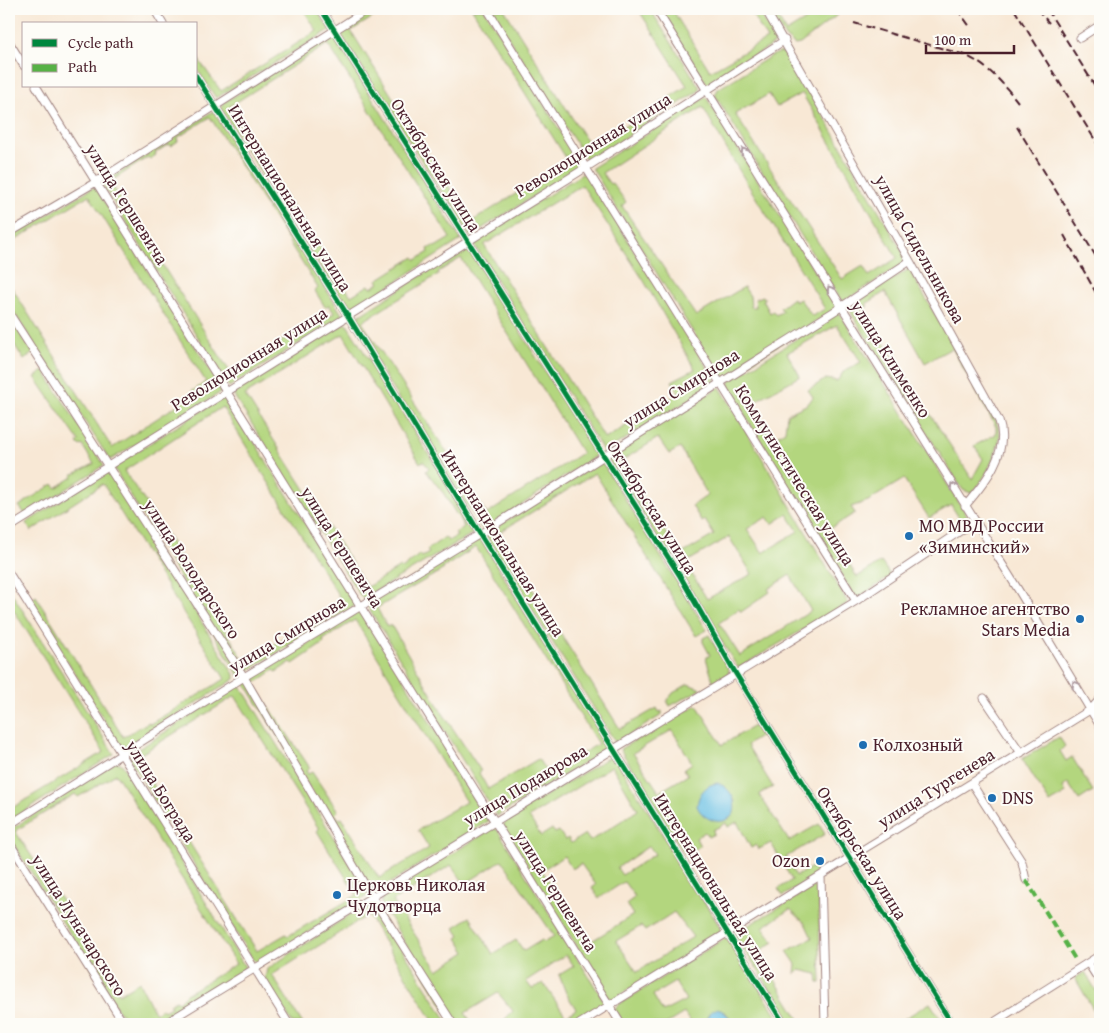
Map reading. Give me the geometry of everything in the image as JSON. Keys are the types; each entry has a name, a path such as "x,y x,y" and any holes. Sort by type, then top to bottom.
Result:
{"street":[{"path":"154,9 162,22"},
{"name":"Октябрьская улица","path":"321,9 680,576 736,674 952,1024"},
{"path":"9,233 96,182 214,105 368,9"},
{"name":"Коммунистическая улица","path":"487,9 856,601"},
{"name":"улица Клименко","path":"656,9 975,521 1100,726"},
{"name":"улица Сидельникова","path":"765,9 785,40 994,410 1002,428 1003,441 994,465 985,482 965,506"},
{"path":"1080,38 1100,25"},
{"name":"Революционная улица","path":"9,528 107,465 587,167 785,40"},
{"path":"9,42 22,63"},
{"name":"Интернациональная улица","path":"198,79 348,316 480,534 784,1024"},
{"name":"улица Гершевича","path":"37,88 621,1024"},
{"name":"улица Смирнова","path":"9,825 244,677 480,534 841,307 910,261"},
{"name":"улица Володарского","path":"9,313 244,677 372,897 452,1024"},
{"name":"улица Подаюрова","path":"164,1024 856,601 975,521"},
{"name":"улица Бограда","path":"9,573 289,1024"},
{"path":"984,698 1021,753"},
{"name":"улица Тургенева","path":"579,1024 972,784 1090,710 1100,699"},
{"path":"972,784 1022,862 1026,880"},
{"name":"улица Луначарского","path":"9,842 124,1024"},
{"path":"821,876 825,1024"},
{"path":"991,1024 1100,955"},
{"path":"1088,962 1100,982"}],"green space":[{"path":"303,9 316,9 330,30 216,98 198,71 198,59 221,91 317,31"},
{"path":"373,9 386,9 351,31 471,222 568,161 472,9 484,9 582,166 470,236 339,31"},
{"path":"490,9 504,9 591,148 687,86 638,9 650,9 700,90 588,162"},
{"path":"658,9 672,9 710,71 767,39 749,9 757,9 777,42 708,85"},
{"path":"767,9 773,9 786,32 824,9 845,9 800,44 795,45 786,38"},
{"path":"333,35 461,240 349,312 221,109 223,103","holes":["328,44 450,238 428,249 429,252 416,260 414,257 377,280 379,283 371,288 369,285 351,296 333,268 330,270 320,254 323,252 309,230 305,231 301,225 304,222 281,190 272,172 269,174 249,142 251,140 247,133 244,134 230,106"]},
{"path":"781,52 789,56 908,261 844,301 840,299 715,95 718,89 771,56","holes":["802,93 897,258 869,276 863,266 842,279 735,114 769,94 777,107"]},
{"path":"706,97 837,308 725,379 720,376 592,168","holes":["703,107 747,183 825,309 812,316 800,299 795,302 793,298 780,308 783,311 776,315 773,311 770,313 763,300 765,299 763,296 755,299 756,307 751,307 750,296 744,287 696,316 622,206 626,202 602,173"]},
{"path":"213,111 343,316 229,387 102,184","holes":["210,117 318,288 315,291 325,307 329,305 334,313 322,320 320,317 277,344 278,346 230,372 110,182 148,157 150,159 156,155 155,153 169,144 171,146 178,141 177,138"]},
{"path":"582,174 586,174 717,383 604,452 474,244 475,241","holes":["582,185 644,281 695,369 672,381 679,393 605,439 484,245"]},
{"path":"92,188 96,188 223,391 110,460 9,305 9,283 112,448 191,396 191,392 206,382 89,195 9,244 9,238"},
{"path":"467,246 597,455 483,530 391,387 354,319","holes":["461,258 582,453 487,514 362,322"]},
{"path":"909,269 999,429 999,442 993,459 980,483 971,493 963,490 851,313 853,305","holes":["885,292 925,363 952,348 996,427 996,434 974,446 983,459 972,479 921,400 913,405 907,396 915,390 862,310 868,306 866,304"]},
{"path":"839,312 968,517 961,521 951,505 929,518 904,479 868,501 851,507 855,513 828,530 857,577 881,562 891,576 856,599 728,387 731,380","holes":["837,325 861,362 844,371 837,381 826,379 808,390 813,397 808,404 787,414 785,431 772,439 750,404 800,376 787,353"]},
{"path":"9,316 33,353 24,360 9,336"},
{"path":"346,323 475,532 364,598 361,597 233,394 236,390","holes":["343,334 420,463 423,461 429,468 426,471 444,494 464,527 455,533 457,536 448,541 445,537 427,550 429,553 422,557 420,554 402,569 400,567 367,587 245,395"]},
{"path":"44,371 104,465 26,515 19,506 53,484 56,488 73,477 72,475 94,464 82,445 80,446 77,443 79,441 35,377"},
{"path":"720,387 848,603 738,668 606,455","holes":["658,438 669,454 680,448 708,495 692,506 702,522 705,520 714,535 680,555 620,462","787,514 798,531 763,553 747,529 767,517 772,524","729,537 752,574 707,599 685,563","790,575 811,611 740,656 719,623 739,609 741,612 770,592 768,589"]},
{"path":"227,398 356,605 239,676 114,468 115,465 221,399","holes":["222,407 343,603 245,662 155,516 124,471"]},
{"path":"600,462 707,630 696,636 595,473 495,535 502,546 505,545 620,729 657,708 659,712 662,711 662,715 616,743 487,538 489,532"},
{"path":"105,472 110,474 235,676 235,679 126,747 119,744 30,601 36,596 123,737 149,722 150,724 225,679 103,484 31,531 26,523"},
{"path":"477,540 482,541 549,652 611,747 497,816 368,607 371,602","holes":["476,547 598,744 548,774 538,759 488,789 479,773 481,771 440,709 391,625 387,627 377,608 444,569"]},
{"path":"9,589 114,754 9,821 9,813 14,810 12,808 104,752 9,603"},
{"path":"361,610 490,820 374,893 245,683","holes":["355,620 466,802 418,830 429,848 379,878 342,818 339,819 335,814 338,811 312,772 308,774 306,771 310,768 254,684 274,670 276,672 291,662 293,664 324,643 323,640"]},
{"path":"709,635 729,670 728,675 714,684 706,658 710,655 703,642 703,638"},
{"path":"688,684 701,689 670,706 667,701 673,693"},
{"path":"238,686 242,688 369,895 258,963 253,960 130,760 132,753","holes":["235,696 319,829 317,831 357,895 288,936 286,934 257,951 136,757"]},
{"path":"697,705 722,745 754,726 761,736 747,745 773,787 759,794 789,841 819,824 825,834 786,857 796,876 812,867 817,874 783,896 778,889 792,880 771,843 759,849 756,845 751,848 737,822 728,827 726,823 713,830 714,834 708,837 705,832 696,838 700,846 685,854 620,749","holes":["672,730 692,763 684,769 688,775 659,792 633,753","722,785 735,801 731,817 717,821"]},
{"path":"1059,737 1065,746 1060,751 1066,761 1072,757 1093,791 1079,800 1068,783 1063,787 1066,793 1050,803 1022,759"},
{"path":"611,756 614,756 723,932 610,1001 503,825 509,818","holes":["612,766 638,810 590,841 585,834 571,843 568,838 565,840 559,831 555,833 552,829 541,836 529,817","649,846 655,854 622,875 617,868","564,856 572,869 581,864 596,885 592,888 599,898 624,882 635,897 626,904 633,915 587,944 542,870","674,912 693,937 637,972 616,941 641,926 645,931"]},
{"path":"116,762 122,764 245,967 243,972 154,1024 129,1024 116,1007 9,837 10,830","holes":["116,774 236,964 186,994 178,1002 176,1000 169,1004 171,1007 164,1011 162,1008 155,1013 139,982 119,994 102,965 98,967 95,962 98,959 72,917 70,918 67,913 69,911 58,895 55,897 41,877 44,875 15,831 75,794 78,797"]},
{"path":"492,829 497,829 604,1001 602,1006 573,1024 500,1024 513,1011 498,993 465,1013 473,1024 454,1024 381,903 383,896","holes":["502,860 554,936 544,942 542,940 524,951 516,940 493,954 470,917 454,927 460,936 457,938 466,952 438,970 393,901 451,865 465,884","566,955 574,966 559,975 566,993 576,1009 566,1016 543,983 532,989 526,981"]},
{"path":"818,884 821,983 818,983 817,974 800,970 795,974 796,964 787,951 812,938 805,923 790,909 763,927 774,942 758,952 802,1024 790,1024 764,979 735,936 739,931"},
{"path":"371,905 378,911 449,1024 435,1024 368,915 272,975 303,1024 293,1024 265,979 267,969 362,907"},
{"path":"724,939 729,940 782,1024 736,1024 725,1012 709,1013 706,1024 687,1024 690,1022 684,1013 666,1024 623,1024 615,1010 618,1005","holes":["675,982 686,1000 663,1012 653,995"]},
{"path":"1085,972 1100,997 1100,1021 1075,978"},
{"path":"930,1003 944,1024 897,1023"}],"water":[{"path":"718,783 732,795 735,808 730,818 714,821 704,816 697,806 703,790 710,785"},
{"path":"718,1008 736,1024 706,1024 709,1013"}],"railway":[{"path":"957,9 971,28"},
{"path":"1014,9 1100,148"},
{"path":"1037,9 1049,23"},
{"path":"1047,9 1100,94"},
{"path":"854,23 965,55 981,64 994,75 1018,102"},
{"path":"1017,127 1100,263"},
{"path":"1064,235 1100,300"}],"marked path":[{"path":"1026,880 1075,959"}],"cycle path":[{"path":"321,9 680,576 736,674 952,1024"},
{"path":"198,79 348,316 480,534 784,1024"}],"place":[{"name":"МО МВД России «Зиминский»","path":"909,536"},
{"name":"Рекламное агентство Stars Media","path":"1080,619"},
{"name":"Колхозный","path":"863,745"},
{"name":"DNS","path":"992,798"},
{"name":"Ozon","path":"820,861"},
{"name":"Церковь Николая Чудотворца","path":"337,895"}]}
